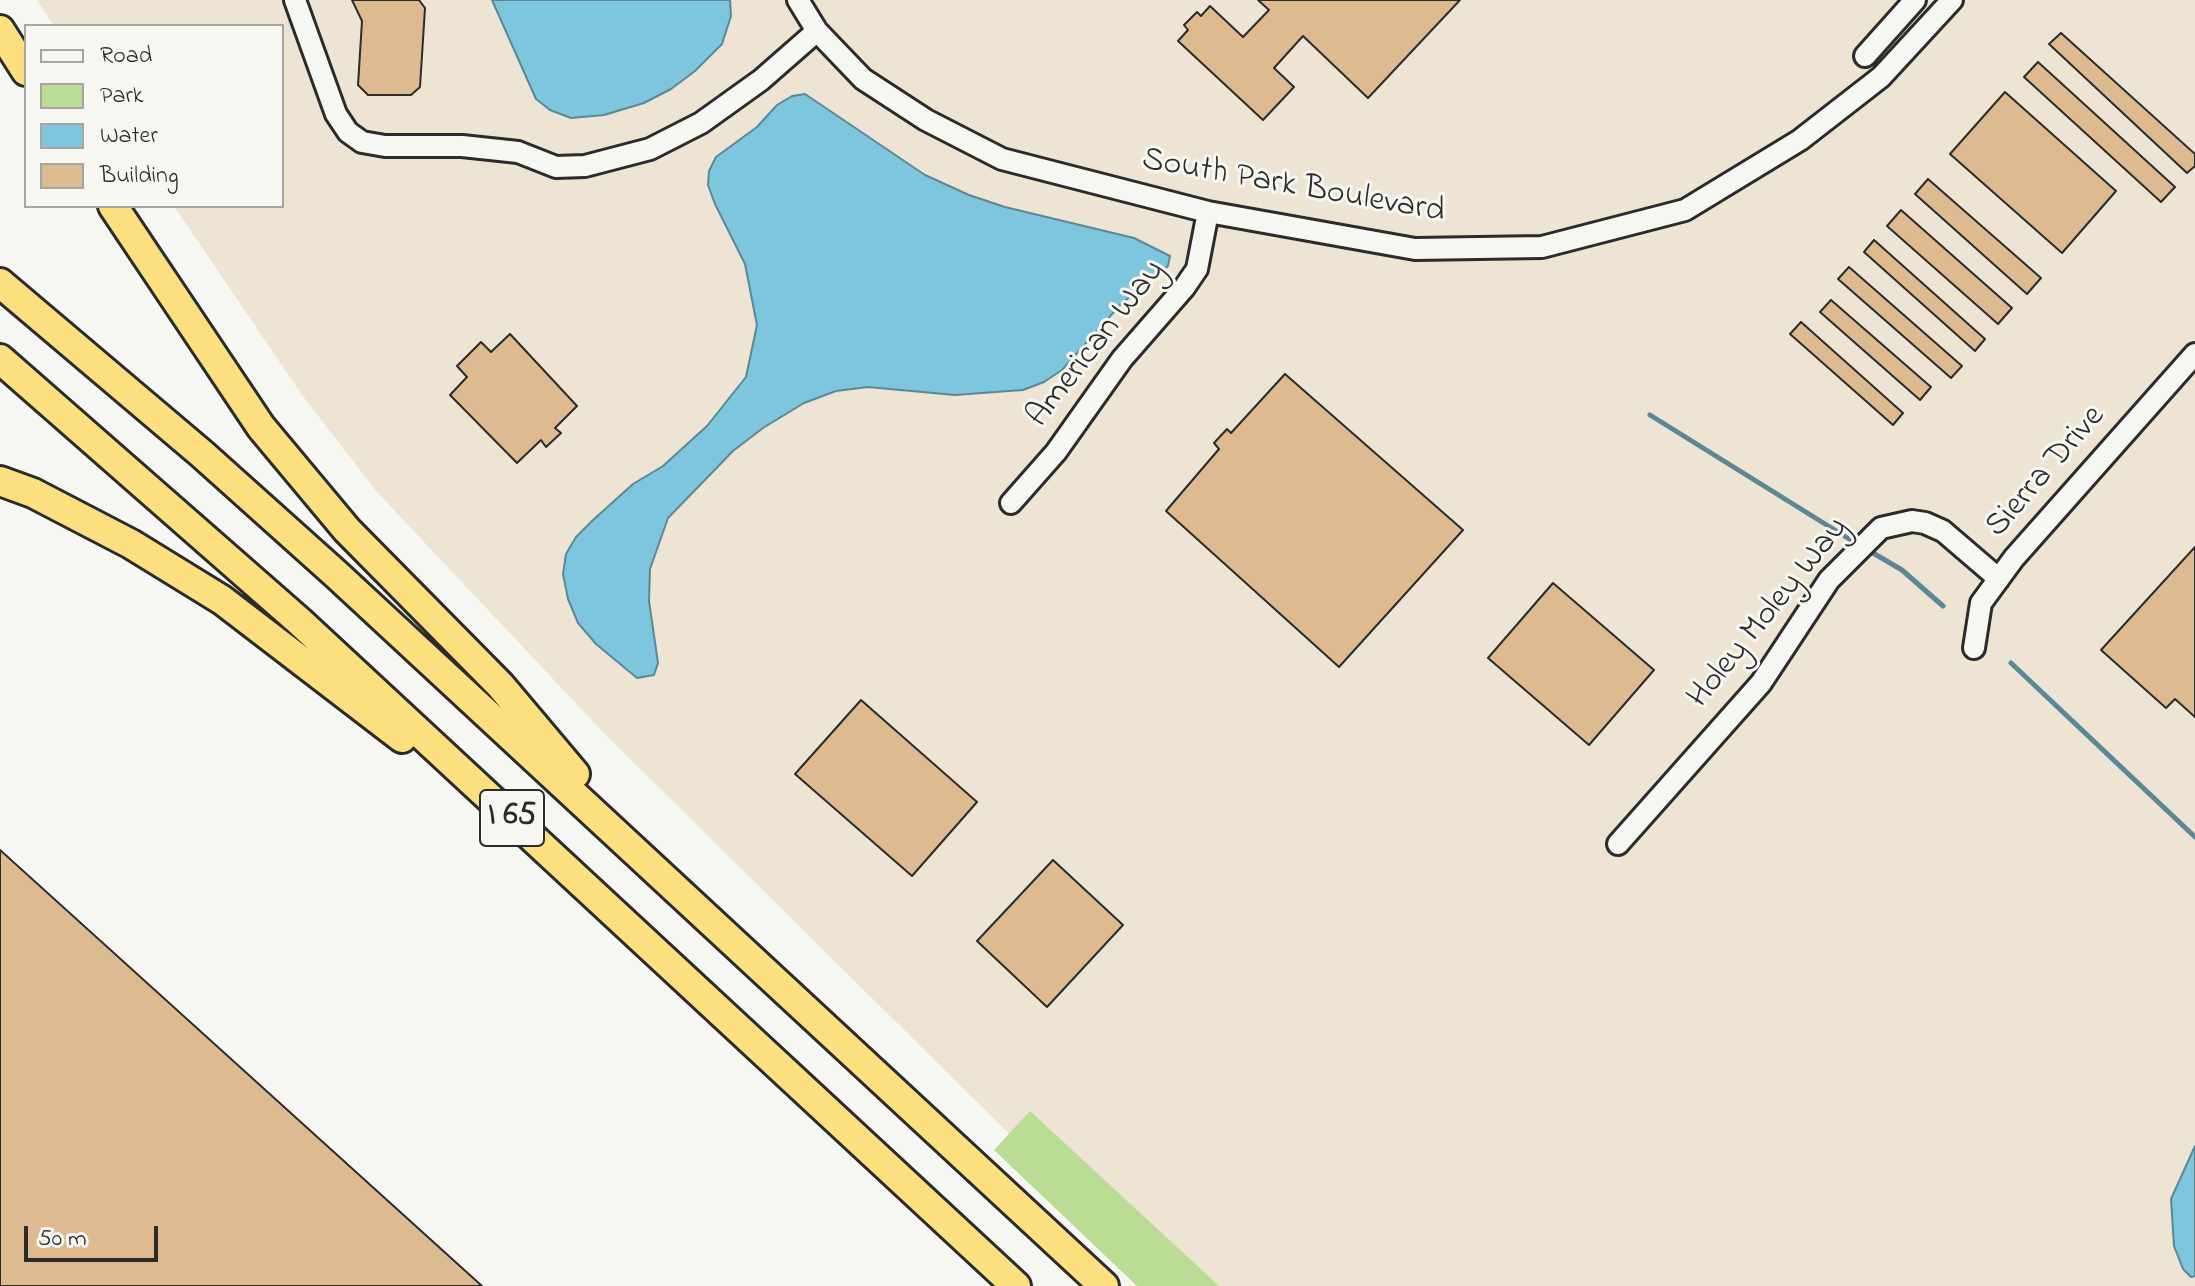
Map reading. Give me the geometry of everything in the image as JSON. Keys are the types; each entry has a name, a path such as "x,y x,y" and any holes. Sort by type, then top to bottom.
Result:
{"highway":[{"path":"0,30 24,68"},
{"path":"114,208 261,427 347,530 500,685 654,866"},
{"name":"I 65","path":"0,283 202,454 654,866 1104,1286"},
{"name":"I 65","path":"0,359 186,519 1016,1286"},
{"path":"0,481 33,493 131,544 222,600 552,855"}],"street":[{"path":"295,0 336,114 348,132 362,142 385,146 462,146 518,152 556,167 585,166 650,149 701,123 761,80 817,31"},
{"name":"South Park Boulevard","path":"798,0 817,31 863,79 926,120 1002,159 1208,212 1415,249 1542,247 1685,210 1800,140 1881,77 1952,0"},
{"path":"1865,56 1915,0"},
{"name":"American Way","path":"1011,503 1056,452 1122,359 1197,269 1208,212"},
{"name":"Sierra Drive","path":"1974,648 1981,603 1999,579 2195,354"},
{"name":"Holey Moley Way","path":"1618,844 1761,683 1829,580 1881,528 1912,521 1925,523 1943,531 1999,579"}],"shaded area":[{"path":"37,0 2195,0 2195,1286 1163,1286 603,732 377,492 302,395 175,208 284,208 284,24 53,24"}],"green space":[{"path":"1030,1111 1219,1286 1137,1286 994,1150"}],"water":[{"path":"492,0 730,0 731,16 722,44 671,89 644,103 604,115 571,118 550,110 536,99"},
{"path":"805,94 925,175 1005,207 1134,238 1170,256 1168,266 1121,304 1062,370 1044,382 1023,390 955,395 868,387 836,391 804,403 733,451 668,518 650,569 649,601 658,663 654,675 637,678 596,644 578,623 568,599 563,574 566,554 576,537 593,520 633,484 663,466 707,426 746,377 757,325 745,264 715,204 708,185 709,171 716,157 757,127 777,105 792,96"},
{"path":"2195,1146 2195,1276 2191,1277 2183,1269 2174,1246 2171,1199"}],"building":[{"path":"352,0 419,0 425,8 420,87 411,95 368,95 358,85 362,21"},
{"path":"1258,0 1460,0 1368,98 1303,36 1274,68 1294,87 1263,120 1178,41 1188,30 1184,25 1197,12 1201,16 1210,6 1243,37 1269,10"},
{"path":"2061,33 2195,154 2195,166 2187,173 2049,44"},
{"path":"2038,62 2175,187 2161,202 2024,77"},
{"path":"2005,92 2116,191 2062,253 1950,154"},
{"path":"1928,179 2041,278 2027,294 1915,194"},
{"path":"1901,210 2012,308 1998,324 1887,226"},
{"path":"1874,240 1985,339 1975,351 1864,252"},
{"path":"1849,267 1962,366 1951,378 1838,279"},
{"path":"1831,300 1931,387 1920,400 1820,312"},
{"path":"1801,322 1903,413 1893,425 1790,334"},
{"path":"510,334 577,406 555,428 561,433 546,447 541,440 517,463 450,395 467,377 457,366 481,342 491,352"},
{"path":"1285,374 1463,530 1339,667 1166,511 1219,449 1214,443 1227,429 1231,433"},
{"path":"2195,547 2195,717 2175,699 2166,708 2101,650"},
{"path":"1553,583 1654,670 1589,745 1488,658"},
{"path":"861,700 977,802 912,876 795,774"},
{"path":"0,850 482,1286 0,1286"},
{"path":"1053,860 1123,925 1047,1007 977,941"}],"waterway":[{"path":"1650,415 1854,542"},
{"path":"1873,553 1902,570 1943,606"},
{"path":"2011,663 2195,837"}]}
